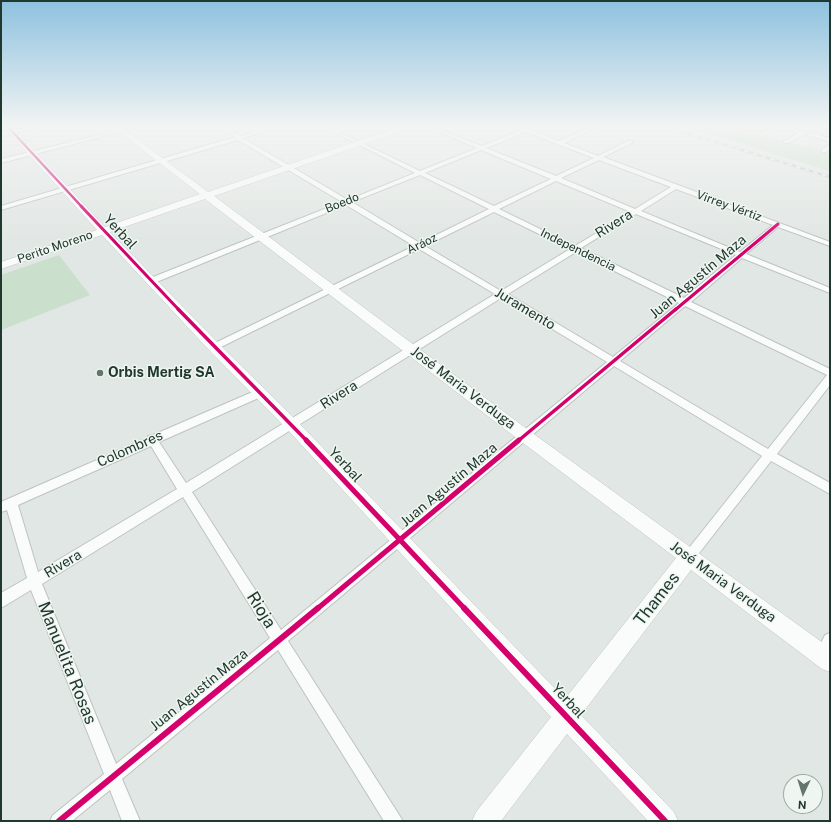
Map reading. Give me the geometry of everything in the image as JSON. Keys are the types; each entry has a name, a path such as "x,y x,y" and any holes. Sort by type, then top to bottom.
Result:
{"street":[{"name":"Yerbal","path":"43,165 214,347 291,424 665,821"},
{"path":"1,208 144,165"},
{"name":"José Maria Verduga","path":"169,165 525,436 690,557 827,652"},
{"name":"Juramento","path":"286,165 770,455 830,489"},
{"name":"Perito Moreno","path":"1,266 294,165"},
{"name":"Independencia","path":"403,165 830,373"},
{"name":"Boedo","path":"151,281 437,165"},
{"path":"525,165 830,291"},
{"name":"Aráoz","path":"214,347 583,165"},
{"name":"Virrey Vértiz","path":"619,165 830,244"},
{"name":"Rivera","path":"1,601 185,490 675,186"},
{"name":"Juan Agustín Maza","path":"59,821 400,540 778,224"},
{"name":"Thames","path":"485,821 566,715 830,378"},
{"name":"Colombres","path":"6,504 260,393"},
{"name":"Rioja","path":"152,439 394,821"},
{"name":"Manuelita Rosas","path":"6,504 34,582 131,821"}],"green space":[{"path":"811,165 830,165 830,171"},
{"path":"59,255 90,295 1,330 1,275"}],"railway":[{"path":"792,165 830,177"}],"cycle path":[{"path":"43,165 214,347 291,424 665,821"},
{"path":"59,821 400,540 778,224"}],"place":[{"name":"Orbis Mertig SA","path":"100,373"}]}
